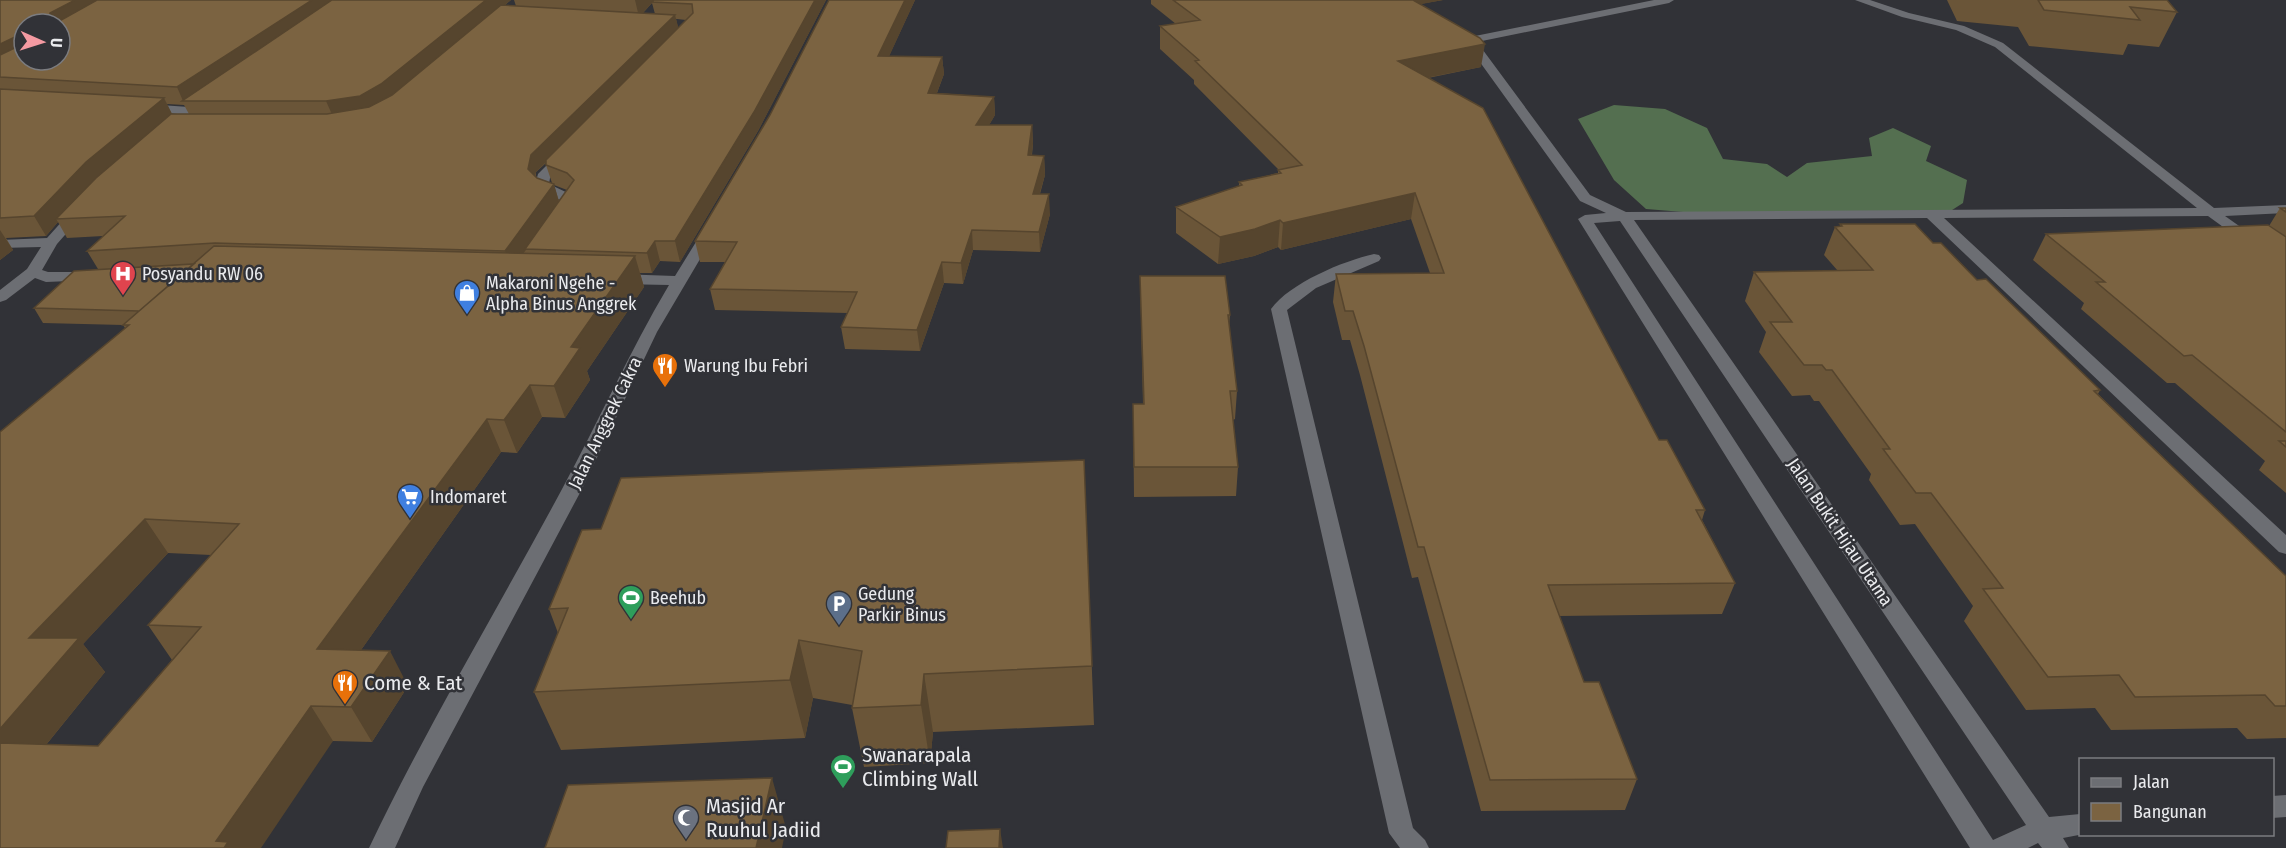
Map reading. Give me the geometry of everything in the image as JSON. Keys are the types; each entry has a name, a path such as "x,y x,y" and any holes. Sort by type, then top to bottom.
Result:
{"street":[{"path":"1624,216 1585,198 1470,40 1669,0"},
{"path":"1860,0 1906,15 1960,28 1999,45 2211,212 2286,266"},
{"path":"130,107 194,108 176,126"},
{"path":"556,223 570,200 568,197 548,193 542,185 543,177 576,144"},
{"path":"1585,198 1585,219 1984,848"},
{"path":"0,297 33,272 51,242 88,202"},
{"path":"1585,219 1624,216 2211,212 2286,209"},
{"path":"1931,214 2286,548"},
{"name":"Jalan Bukit Hijau Utama","path":"1624,216 2049,838"},
{"name":"Jalan Anggrek Cakra","path":"382,848 412,783 572,489 649,332 715,221"},
{"path":"0,244 51,242"},
{"path":"1374,258 1306,288 1290,297 1279,309 1402,833 1416,848"},
{"path":"33,272 46,277 67,279 101,277"},
{"path":"600,278 681,281"},
{"path":"2002,848 2049,838 2079,825"}],"green space":[{"path":"1614,105 1665,109 1707,128 1723,159 1767,164 1787,177 1807,163 1872,156 1869,138 1893,128 1931,146 1926,161 1967,180 1963,203 1949,212 1683,212 1646,209 1614,180 1578,119"}],"building":[{"path":"0,0 75,0 52,12 12,12 12,38 0,44"},
{"path":"97,0 312,0 177,87 0,77 0,55 12,49 12,72 72,72 72,14"},
{"path":"332,0 486,0 381,84 360,96 326,101 182,101"},
{"path":"654,0 815,0 754,112 675,241 655,241 647,253 525,249 574,180 567,173 546,165 546,160 693,13 692,4 652,2"},
{"path":"829,0 905,0 878,56 942,57 928,93 994,97 976,125 1032,125 1028,155 1044,156 1033,194 1049,194 1039,232 972,230 961,263 942,262 917,330 841,327 857,292 710,289 737,242 695,241 770,115"},
{"path":"1173,0 1413,0 1480,38 1485,44 1398,61 1483,108 1659,440 1667,440 1705,510 1696,510 1735,583 1548,585 1584,682 1599,682 1637,779 1490,780 1424,547 1418,547 1364,346 1353,311 1345,311 1336,274 1444,273 1415,193 1283,223 1280,220 1255,229 1220,237 1176,207 1242,185 1239,182 1281,173 1278,170 1302,165 1195,61 1199,60 1160,26 1200,20"},
{"path":"2038,0 2167,0 2177,12 2130,7 2140,20 2044,10"},
{"path":"501,5 675,15 531,155 528,169 537,178 554,184 505,251 215,243 87,251 125,216 56,219 96,178 171,114 327,114 369,107 392,95"},
{"path":"0,89 164,98 86,162 34,216 0,218"},
{"path":"1840,224 1915,224 1933,243 1941,243 1977,280 1986,279 2100,390 2094,391 2286,576 2286,706 2275,706 2265,695 2135,697 2119,675 2048,677 1983,589 2003,588 1931,493 1916,493 1883,449 1890,449 1832,370 1826,370 1822,365 1804,365 1770,322 1792,322 1754,272 1873,270 1835,227 1842,226"},
{"path":"2268,225 2286,237 2286,432 2192,355 2184,356 2096,282 2105,282 2046,234"},
{"path":"214,246 635,256 571,347 580,348 554,386 530,385 504,420 487,419 317,649 390,651 351,707 311,706 216,841 228,842 224,848 0,848 0,743 98,746 201,627 148,625 239,524 145,519 29,638 79,638 0,729 0,432 129,325 123,325"},
{"path":"194,264 139,311 34,308 74,271"},
{"path":"1140,276 1225,276 1237,391 1230,391 1238,467 1134,467 1133,404 1144,404"},
{"name":"Gedung Parkir Binus","path":"1084,460 1092,666 924,674 921,705 852,708 862,651 799,640 790,680 534,692 568,608 549,609 582,530 601,529 621,478"},
{"path":"772,778 756,848 545,848 568,785"},
{"path":"1000,829 999,848 946,848 948,831"}],"place":[{"name":"Posyandu RW 06","path":"123,297"},
{"name":"Makaroni Ngehe - Alpha Binus Anggrek","path":"467,316"},
{"name":"Warung Ibu Febri","path":"665,389"},
{"name":"Indomaret","path":"410,520"},
{"name":"Beehub","path":"631,621"},
{"name":"Gedung Parkir Binus","path":"839,627"},
{"name":"Come & Eat","path":"345,706"},
{"name":"Swanarapala Climbing Wall","path":"843,790"},
{"name":"Masjid Ar Ruuhul Jadiid","path":"686,841"}]}
